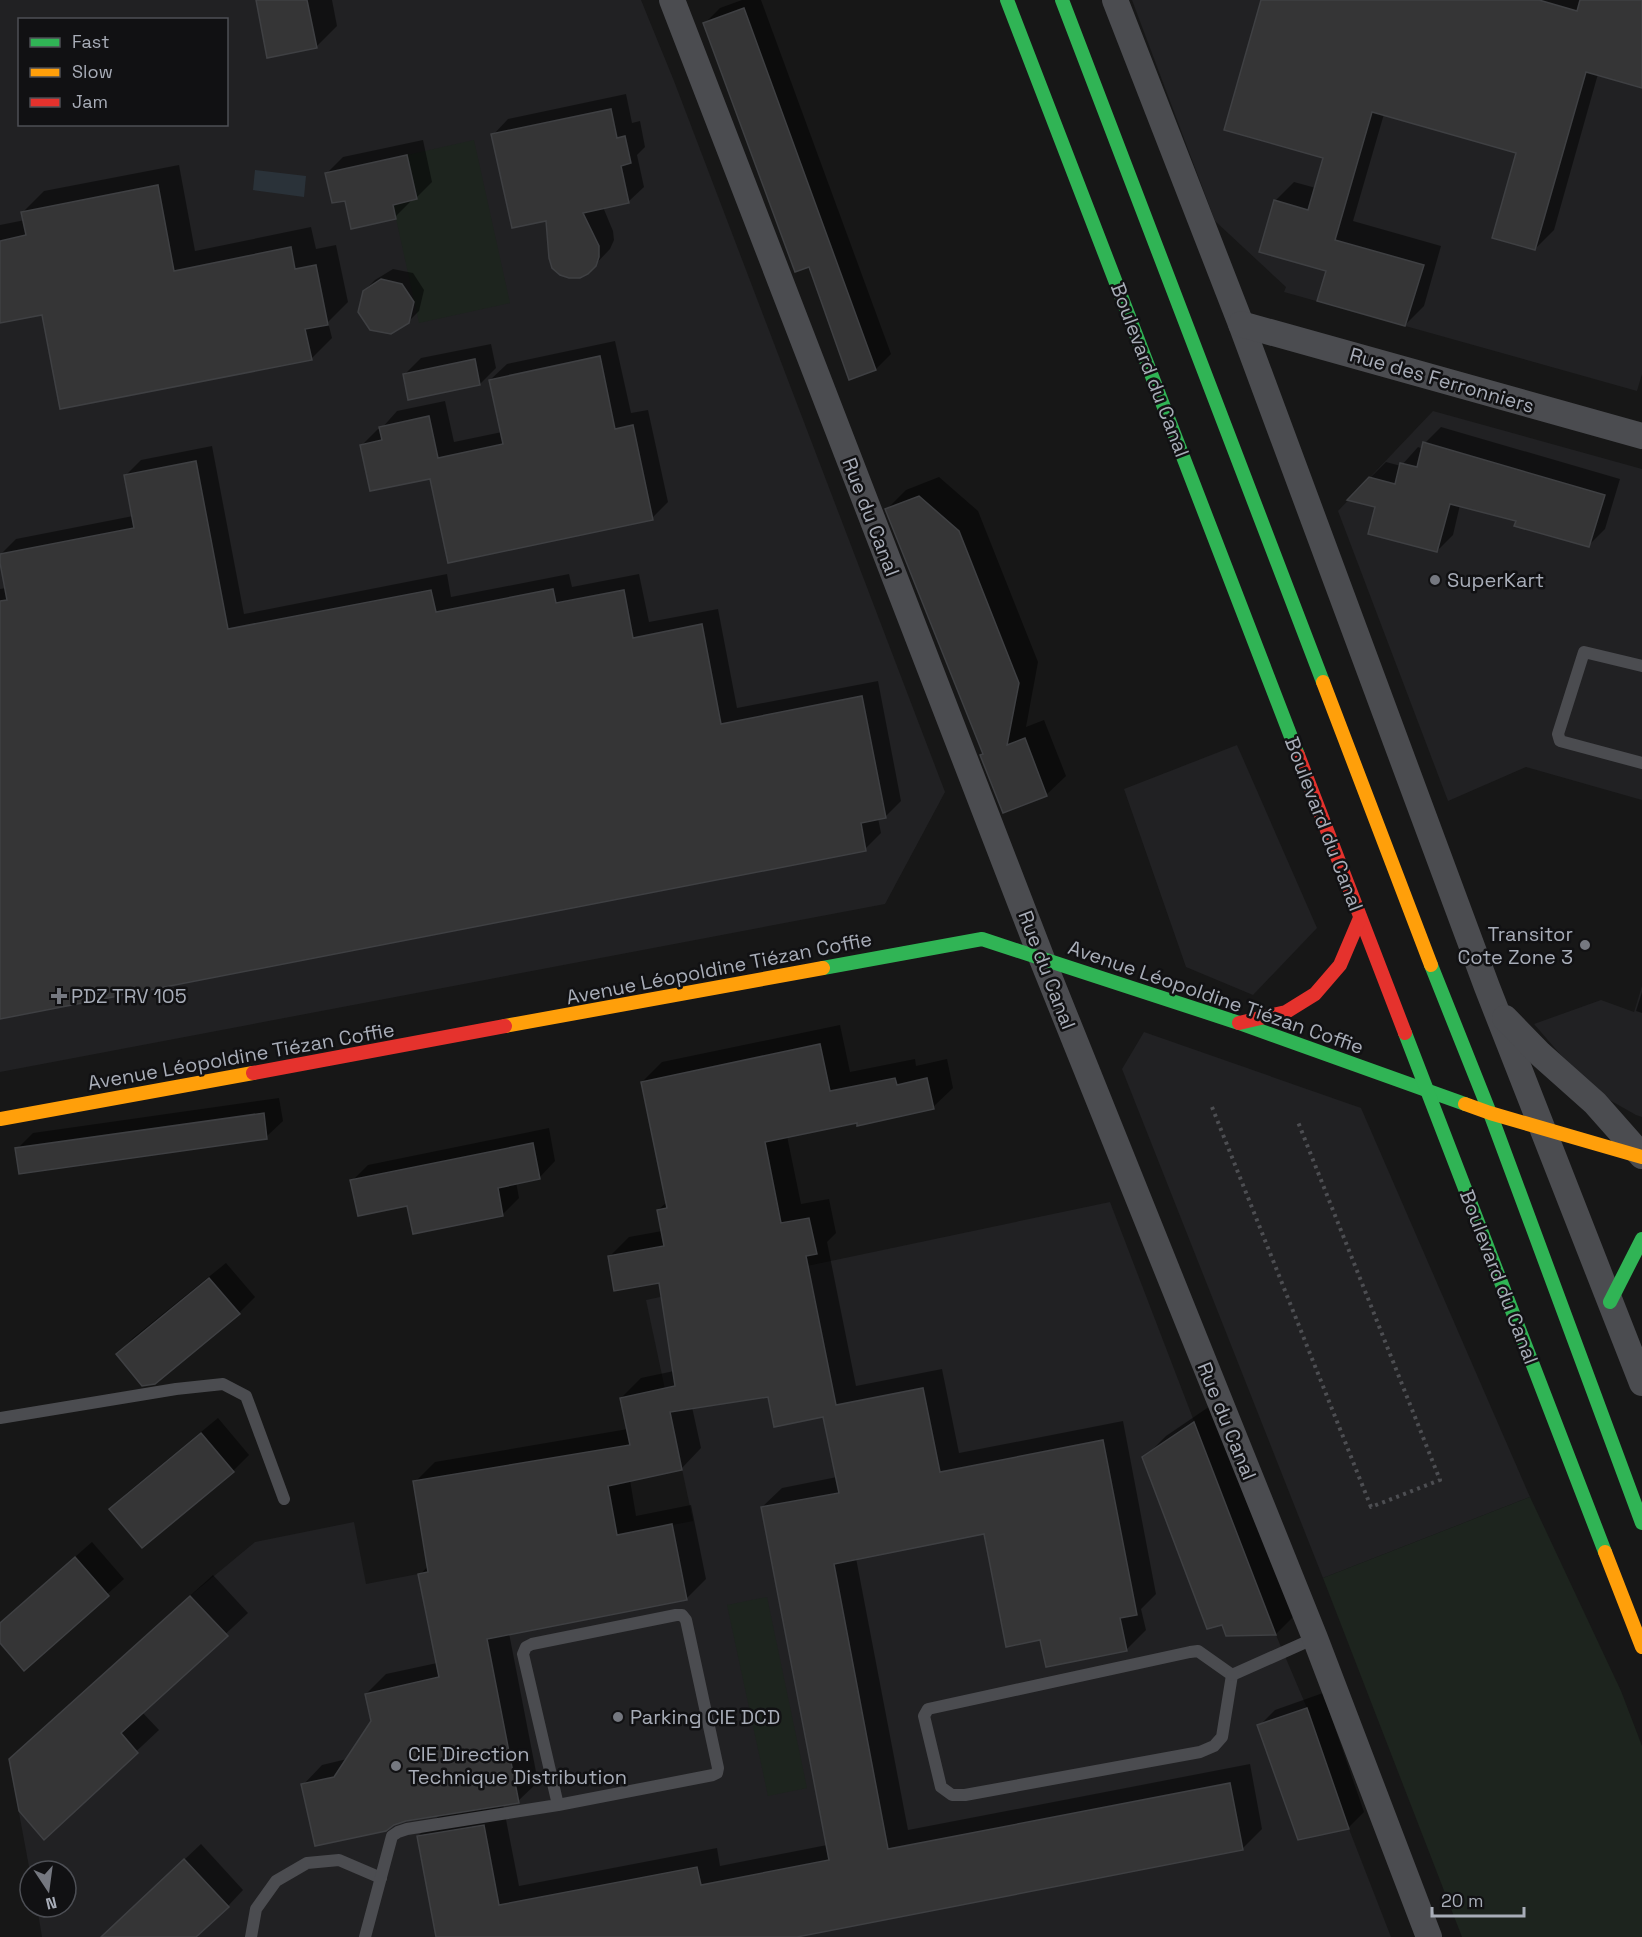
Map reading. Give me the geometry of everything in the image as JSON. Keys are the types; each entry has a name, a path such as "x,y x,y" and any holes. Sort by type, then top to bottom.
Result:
{"main road":[{"name":"Boulevard du Canal","path":"1007,0 1642,1647"},
{"path":"1062,0 1490,1113 1642,1523"},
{"path":"1239,1023 1286,1012 1315,994 1340,965 1360,918"},
{"name":"Avenue Léopoldine Tiézan Coffie","path":"0,1119 982,939 1239,1023 1428,1093 1642,1156"},
{"path":"1610,1302 1642,1239"}],"street":[{"name":"Rue du Canal","path":"672,0 1042,959 1314,1638 1429,1937"},
{"path":"1115,0 1241,324 1496,1010 1642,1383"},
{"name":"Rue des Ferronniers","path":"1241,324 1642,436"},
{"path":"1496,1010 1594,1103 1642,1156"}],"lane":[{"path":"1642,666 1584,652 1558,734 1560,741 1642,764"},
{"path":"0,1418 176,1389 222,1384 246,1396 284,1500"},
{"path":"365,1937 392,1836 398,1832 558,1805 717,1773 718,1768 686,1620 682,1615 526,1647 523,1654 558,1805"},
{"path":"1232,1675 1314,1638"},
{"path":"1190,1652 1204,1655 1232,1675 1222,1737 1214,1746 1200,1752 965,1795 952,1795 942,1787 924,1716 928,1709 1190,1652"},
{"path":"251,1937 256,1909 276,1881 307,1863 339,1860 381,1878"}],"path":[{"path":"1212,1107 1371,1507 1440,1480 1298,1122"}],"shaded area":[{"path":"0,0 641,0 945,792 885,904 0,1072"},
{"path":"1132,0 1642,0 1642,374 1637,391 1284,292 1286,287 1215,221"},
{"path":"474,140 510,303 419,323 393,205 417,199 407,155"},
{"path":"255,170 306,176 304,197 253,190"},
{"path":"1433,411 1642,469 1642,800 1526,767 1448,801 1338,511"},
{"path":"1237,745 1317,928 1253,995 1186,967 1124,789"},
{"path":"1642,986 1642,1117 1606,1098 1560,1054 1534,1024 1601,1000 1634,1012"},
{"path":"1144,1032 1361,1108 1530,1497 1323,1578 1122,1069"},
{"path":"1110,1202 1276,1635 1307,1708 1349,1829 1391,1937 42,1937 39,1919 78,1919 78,1859 28,1859 9,1759 190,1596 255,1542 354,1522 366,1584 693,1521 646,1300"},
{"path":"1530,1497 1621,1691 1642,1746 1642,1937 1462,1937 1323,1578"},
{"path":"767,1597 807,1788 768,1796 727,1605"}],"building":[{"path":"256,0 307,0 317,48 267,58"},
{"path":"1261,0 1539,0 1577,11 1580,0 1642,0 1642,88 1586,72 1535,250 1492,238 1516,153 1372,112 1335,240 1424,265 1405,326 1317,301 1326,271 1259,252 1274,200 1308,210 1323,158 1224,130"},
{"path":"744,8 876,370 849,380 809,267 795,272 703,23"},
{"path":"611,109 617,138 625,136 631,163 621,166 629,203 583,213 599,246 599,257 596,266 588,274 580,278 569,278 560,275 552,268 546,221 512,228 491,134"},
{"path":"407,155 417,199 393,205 396,219 351,229 345,201 332,203 325,173"},
{"path":"158,185 174,271 291,247 295,269 316,265 328,325 305,329 312,360 60,409 42,315 0,323 0,241 26,235 21,212"},
{"path":"381,279 402,284 414,302 409,323 391,334 370,330 358,312 363,291"},
{"path":"600,356 615,429 633,425 653,520 448,563 430,479 370,491 360,445 382,440 379,427 429,416 438,458 503,444 489,380"},
{"path":"475,359 480,385 408,400 403,374"},
{"path":"1423,442 1605,495 1589,547 1514,526 1516,521 1450,504 1437,552 1368,534 1375,507 1347,500 1369,477 1395,484 1400,463 1417,467"},
{"path":"196,461 228,629 431,590 436,612 553,589 556,603 624,590 633,638 702,624 721,724 862,696 886,818 861,823 866,851 0,1019 0,601 7,600 0,554 134,528 124,475"},
{"path":"919,496 959,531 1019,683 1007,745 1025,738 1047,796 1003,813 980,755 983,754 885,509"},
{"path":"820,1044 830,1091 895,1078 897,1085 927,1078 934,1109 857,1126 857,1123 765,1142 781,1223 809,1218 817,1254 806,1256 836,1405 923,1388 940,1472 1103,1440 1137,1615 1120,1618 1127,1651 1046,1667 1040,1640 1006,1647 984,1534 834,1564 888,1849 1230,1783 1243,1850 797,1937 436,1937 417,1836 484,1825 499,1905 697,1867 701,1885 829,1860 761,1507 839,1493 823,1417 774,1427 768,1397 670,1412 682,1470 608,1486 617,1535 672,1524 687,1600 487,1639 519,1803 406,1821 386,1831 315,1846 301,1784 334,1777 371,1721 365,1694 439,1677 418,1574 428,1572 413,1481 630,1445 620,1398 675,1386 659,1283 614,1291 608,1256 664,1246 657,1210 667,1208 641,1082"},
{"path":"264,1113 267,1139 19,1174 15,1148"},
{"path":"533,1143 540,1179 498,1188 503,1216 413,1234 407,1206 358,1216 350,1180"},
{"path":"209,1278 240,1314 155,1384 142,1386 116,1354"},
{"path":"1194,1422 1276,1635 1226,1636 1222,1625 1207,1629 1142,1457"},
{"path":"201,1433 234,1472 142,1548 109,1509"},
{"path":"75,1557 109,1596 24,1671 0,1643 0,1623"},
{"path":"190,1596 228,1636 121,1733 138,1753 44,1840 19,1811 9,1759"},
{"path":"1307,1708 1349,1829 1298,1840 1257,1725"},
{"path":"184,1859 229,1907 196,1937 101,1937"}],"traffic: fast":[{"path":"1007,0 1298,755"},
{"path":"1062,0 1323,682"},
{"path":"823,968 982,939 1239,1023 1465,1104"},
{"path":"1431,965 1490,1113 1642,1523"},
{"path":"1405,1033 1605,1552"},
{"path":"1610,1302 1642,1239"}],"traffic: slow":[{"path":"1323,682 1431,965"},
{"path":"505,1026 823,968"},
{"path":"0,1119 253,1073"},
{"path":"1465,1104 1642,1157"},
{"path":"1605,1552 1642,1647"}],"traffic: jam":[{"path":"1298,755 1405,1033"},
{"path":"1239,1023 1286,1012 1315,994 1340,965 1360,918"},
{"path":"253,1073 505,1026"}],"place":[{"name":"SuperKart","path":"1435,580"},
{"name":"Transitor Cote Zone 3","path":"1585,945"},
{"name":"PDZ TRV 105","path":"59,996"},
{"name":"Parking CIE DCD","path":"618,1717"},
{"name":"CIE Direction Technique Distribution","path":"396,1766"}]}
